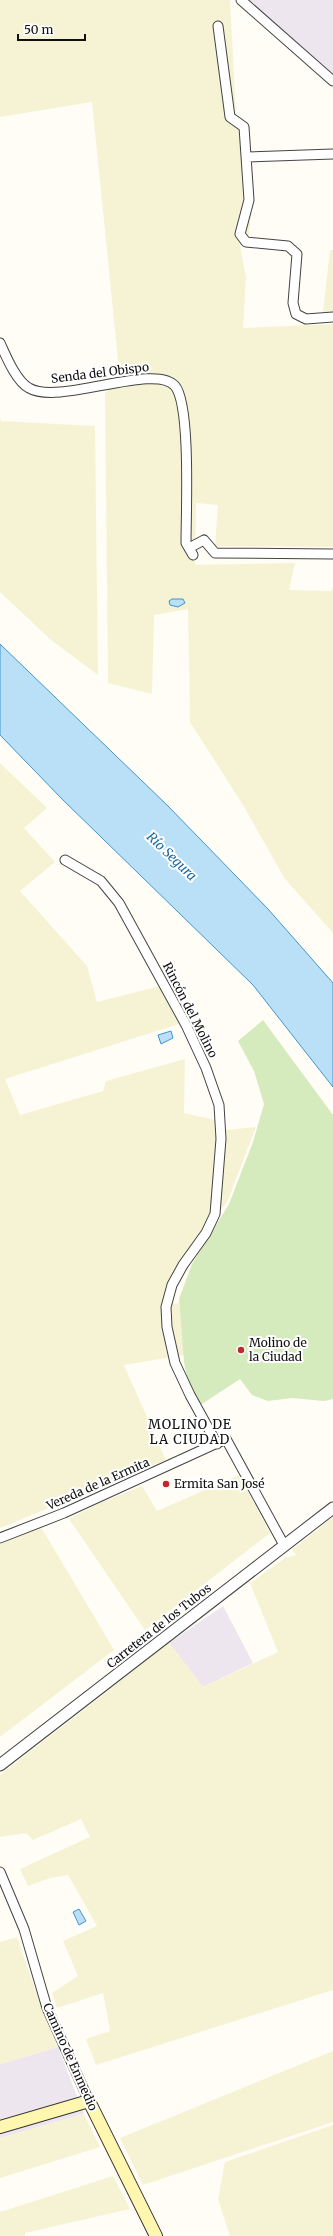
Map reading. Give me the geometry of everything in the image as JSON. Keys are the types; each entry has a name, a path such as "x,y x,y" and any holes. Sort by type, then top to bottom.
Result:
{"main road":[{"path":"0,2127 89,2101"},
{"name":"Camino de Enmedio","path":"89,2101 156,2236"}],"street":[{"path":"241,0 333,81"},
{"path":"218,26 230,117 244,127 249,200 240,234 246,242 288,246 298,254 293,303 296,314 306,319 333,317"},
{"path":"246,157 333,154"},
{"name":"Senda del Obispo","path":"0,343 19,377 28,388 42,392 71,390 144,379 163,379 175,386 184,412 186,458 186,542 191,551 204,540 215,553 333,554"},
{"name":"Rincón del Molino","path":"65,860 85,870 101,881 119,903 186,1025 206,1068 219,1105 221,1139 215,1214 206,1233 183,1265 172,1285 166,1307 167,1327 175,1363 190,1395 217,1444"},
{"path":"217,1444 226,1439 284,1545"},
{"name":"Vereda de la Ermita","path":"0,1538 64,1513 217,1444"},
{"name":"Carretera de los Tubos","path":"0,1765 333,1508"},
{"name":"Camino de Enmedio","path":"0,1872 24,1929 47,2008 89,2101"}],"shaded area":[{"path":"0,0 230,0 236,115 248,123 253,188 249,236 239,241 246,277 243,328 333,324 333,547 215,546 218,505 196,503 195,565 295,563 289,590 331,591 333,588 333,933 285,879 243,805 190,722 188,609 154,615 152,694 108,683 105,393 120,380 92,102 0,117"},
{"path":"246,0 333,0 333,74"},
{"path":"330,250 333,250 333,312 323,312"},
{"path":"0,416 1,421 95,426 98,675 51,640 0,592"},
{"path":"0,763 47,808 24,828 55,862 20,891 87,966 97,1002 160,986 182,1023 5,1079 20,1115 103,1091 106,1081 185,1059 184,1113 215,1120 216,1131 256,1127 228,1200 166,1289 162,1305 179,1303 184,1355 124,1365 166,1460 0,1528"},
{"path":"239,1475 270,1533 145,1630 69,1519 97,1504 142,1486 157,1511"},
{"path":"333,1517 333,1990 96,2065 86,2039 110,2031 103,1993 57,2008 52,1993 78,1976 63,1941 97,1926 68,1875 50,1878 28,1886 20,1869 90,1837 81,1819 33,1840 26,1833 0,1837 0,1775 169,1643 203,1687 278,1652 250,1583 285,1558 296,1555 292,1550"},
{"path":"41,1527 114,1650 0,1737 0,1544"},
{"path":"223,1606 253,1663 203,1687 169,1643"},
{"path":"17,1937 37,1995 58,2047 0,2064 0,1942"},
{"path":"58,2047 84,2114 0,2138 0,2064"},
{"path":"333,2051 333,2122 143,2185 120,2138"},
{"path":"84,2114 100,2147 0,2178 0,2138"},
{"path":"333,2125 333,2236 230,2236 218,2199 225,2162"},
{"path":"113,2176 130,2209 25,2233 25,2236 0,2236 0,2212"}],"green space":[{"path":"263,1020 333,1115 333,1399 324,1401 292,1398 268,1401 252,1395 240,1379 199,1406 188,1382 184,1362 179,1299 192,1264 229,1204 253,1142 264,1104 254,1071 238,1041"}],"water":[{"path":"172,599 183,599 185,603 178,607 170,605 169,601"},
{"name":"Río Segura","path":"0,644 168,806 268,909 333,983 333,1087 253,985 63,800 0,735"},
{"path":"171,1031 173,1038 161,1044 158,1035"},
{"path":"79,1909 86,1921 79,1925 73,1912"}],"place":[{"name":"Molino de la Ciudad","path":"241,1350"},
{"name":"Ermita San José","path":"166,1484"}],"district":[{"name":"MOLINO DE LA CIUDAD","path":"190,1432"}]}
